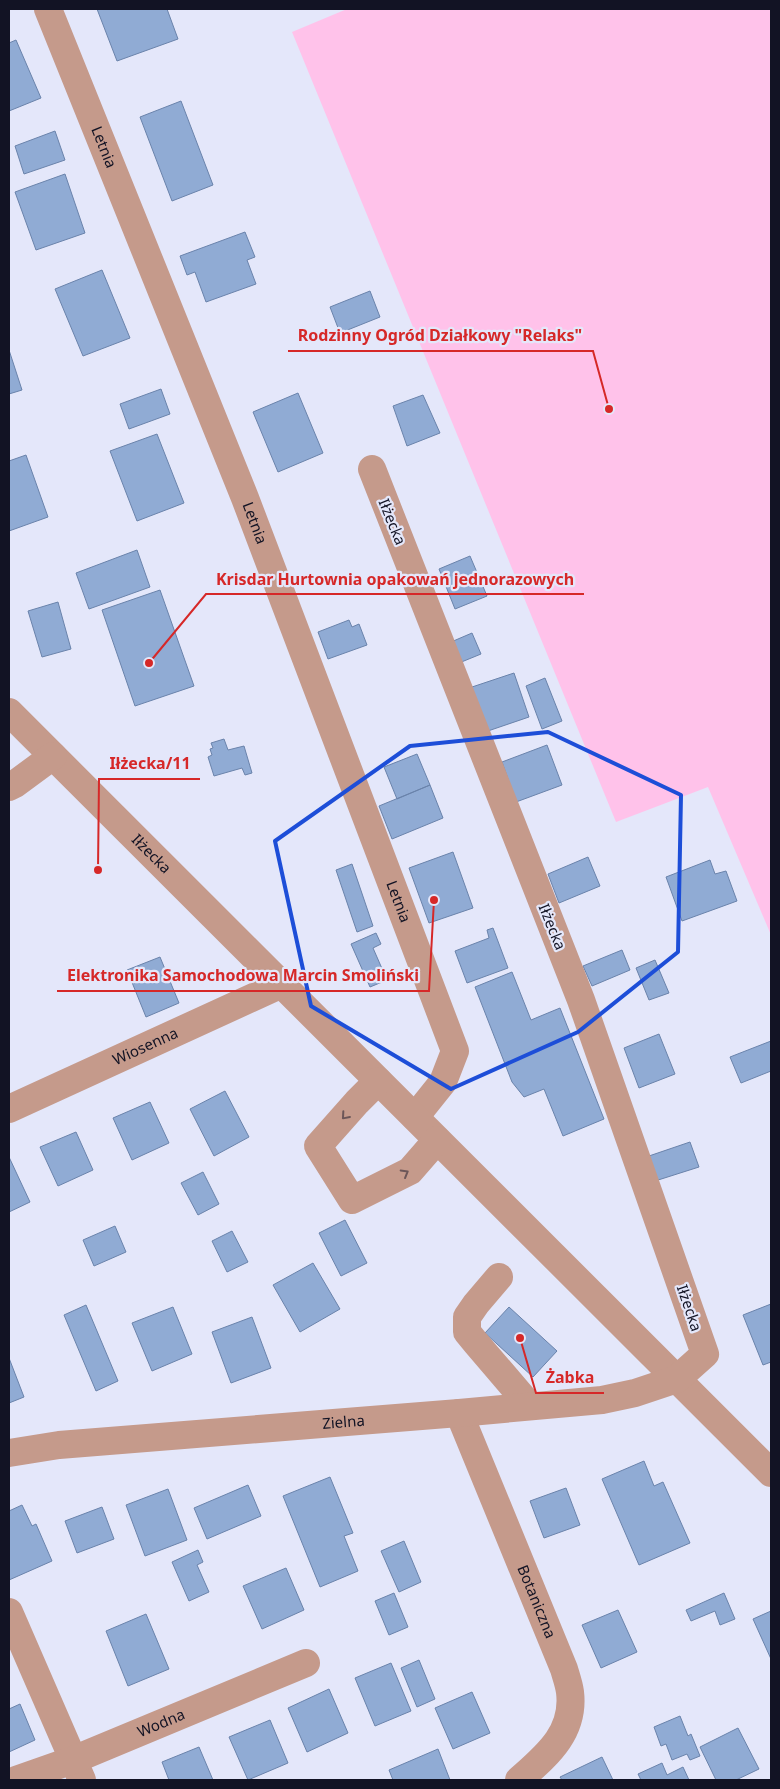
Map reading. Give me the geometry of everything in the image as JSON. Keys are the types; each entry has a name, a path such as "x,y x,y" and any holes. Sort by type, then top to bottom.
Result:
{"street":[{"name":"Letnia","path":"48,9 245,498 455,1051 442,1082 415,1117"},
{"name":"Iłżecka","path":"372,469 580,1000 705,1354 676,1379"},
{"name":"Iłżecka","path":"9,712 771,1473"},
{"path":"9,787 53,756"},
{"name":"Wiosenna","path":"9,1109 282,984"},
{"path":"378,1081 318,1146 352,1200 410,1171 437,1140"},
{"path":"498,1277 467,1317 467,1332 530,1406"},
{"name":"Zielna","path":"9,1453 59,1445 602,1400 635,1393 676,1379"},
{"name":"Botaniczna","path":"459,1413 564,1669 570,1691 570,1709 564,1730 553,1750 519,1780"},
{"path":"9,1612 78,1770"},
{"name":"Wodna","path":"16,1780 78,1770 306,1663"}],"highlighted area":[{"path":"548,732 681,795 678,952 578,1032 451,1089 311,1006 275,841 410,746"}],"shaded area":[{"path":"347,9 771,9 771,935 708,787 616,822 292,32"}],"building":[{"path":"97,9 167,9 178,39 117,61"},
{"path":"16,40 41,98 9,111 9,43"},
{"path":"181,101 213,185 172,201 140,117"},
{"path":"55,131 65,160 24,174 15,146"},
{"path":"65,174 85,233 36,250 15,192"},
{"path":"245,232 255,257 247,260 256,284 206,302 195,272 187,275 180,256"},
{"path":"102,270 130,338 83,356 55,289"},
{"path":"370,291 380,317 340,333 330,307"},
{"path":"9,350 22,390 9,394"},
{"path":"161,389 170,414 129,429 120,404"},
{"path":"298,393 323,453 278,472 253,412"},
{"path":"423,395 440,433 407,446 393,406"},
{"path":"157,434 184,503 137,521 110,451"},
{"path":"26,455 48,517 9,531 9,461"},
{"path":"137,550 150,587 89,609 76,573"},
{"path":"470,556 487,596 455,609 439,569"},
{"path":"160,590 194,686 135,706 102,610"},
{"path":"58,602 71,649 42,657 28,611"},
{"path":"349,620 352,627 359,624 367,645 328,659 318,632"},
{"path":"472,633 481,654 459,663 451,642"},
{"path":"514,673 529,717 482,733 466,689"},
{"path":"545,678 562,721 542,729 526,686"},
{"path":"224,739 228,750 244,746 252,773 245,775 242,768 214,776 208,757 212,755 210,749 213,748 211,743"},
{"path":"547,745 562,785 516,802 502,762"},
{"path":"417,754 430,785 397,799 384,767"},
{"path":"430,785 443,818 392,839 379,806"},
{"path":"453,852 473,908 429,923 409,868"},
{"path":"588,857 600,886 559,903 548,874"},
{"path":"710,860 715,874 726,871 737,901 682,921 666,877"},
{"path":"352,864 373,926 357,932 336,870"},
{"path":"493,928 508,968 467,983 455,951 489,938 487,930"},
{"path":"376,933 381,944 373,948 387,980 370,987 351,944"},
{"path":"622,950 630,970 592,986 583,966"},
{"path":"160,957 179,1003 146,1017 127,970"},
{"path":"655,960 669,993 649,1000 636,968"},
{"path":"512,972 531,1020 560,1008 604,1119 563,1136 544,1089 524,1097 512,1082 475,987"},
{"path":"659,1034 675,1074 639,1088 624,1048"},
{"path":"771,1041 771,1071 741,1083 730,1057"},
{"path":"225,1091 249,1137 214,1156 190,1109"},
{"path":"150,1102 169,1143 132,1160 113,1118"},
{"path":"76,1132 93,1170 58,1186 40,1147"},
{"path":"690,1142 699,1167 655,1181 646,1157"},
{"path":"9,1157 30,1202 9,1212"},
{"path":"203,1172 219,1204 198,1215 181,1183"},
{"path":"345,1220 367,1263 341,1276 319,1233"},
{"path":"115,1226 126,1252 94,1266 83,1240"},
{"path":"232,1231 248,1262 227,1272 212,1241"},
{"path":"313,1263 340,1309 300,1332 273,1285"},
{"path":"771,1304 771,1362 763,1365 743,1315"},
{"path":"86,1305 118,1381 96,1391 64,1315"},
{"path":"173,1307 192,1354 152,1371 132,1323"},
{"path":"509,1307 557,1351 533,1377 485,1333"},
{"path":"252,1317 271,1368 231,1383 212,1332"},
{"path":"9,1358 24,1397 9,1403"},
{"path":"644,1461 654,1486 663,1482 690,1543 639,1565 602,1479"},
{"path":"330,1477 353,1533 344,1536 358,1571 320,1587 283,1496"},
{"path":"248,1485 261,1516 207,1539 194,1508"},
{"path":"566,1488 580,1525 544,1538 530,1501"},
{"path":"168,1489 187,1540 145,1556 126,1505"},
{"path":"22,1505 32,1526 36,1524 52,1561 9,1580 9,1511"},
{"path":"102,1507 114,1539 77,1553 65,1521"},
{"path":"404,1541 421,1582 399,1592 381,1551"},
{"path":"198,1550 203,1562 197,1565 209,1592 189,1601 172,1562"},
{"path":"286,1568 304,1610 262,1629 243,1586"},
{"path":"394,1593 408,1627 389,1635 375,1601"},
{"path":"724,1593 735,1619 720,1625 715,1611 691,1621 686,1610"},
{"path":"618,1610 637,1652 601,1668 582,1625"},
{"path":"771,1611 771,1659 753,1619"},
{"path":"146,1614 169,1669 128,1686 106,1631"},
{"path":"419,1660 435,1699 417,1707 401,1668"},
{"path":"391,1663 411,1711 375,1726 355,1678"},
{"path":"329,1689 348,1733 307,1752 288,1708"},
{"path":"472,1692 490,1733 453,1749 435,1708"},
{"path":"20,1704 35,1740 9,1752 9,1709"},
{"path":"680,1716 688,1736 691,1734 700,1756 690,1760 687,1754 672,1760 666,1744 661,1746 654,1727"},
{"path":"270,1720 288,1763 248,1780 229,1737"},
{"path":"738,1728 759,1769 736,1780 716,1780 700,1747"},
{"path":"199,1747 213,1780 169,1780 162,1762"},
{"path":"438,1749 450,1780 393,1780 389,1770"},
{"path":"602,1757 613,1780 562,1780 560,1777"},
{"path":"662,1763 667,1775 683,1767 689,1780 641,1780 638,1774"}],"place":[{"name":"Rodzinny Ogród Działkowy \"Relaks\"","path":"609,409"},
{"name":"Krisdar Hurtownia opakowań jednorazowych","path":"149,663"},
{"name":"Iłżecka/11","path":"98,870"},
{"name":"Elektronika Samochodowa Marcin Smoliński","path":"434,900"},
{"name":"Żabka","path":"520,1338"}]}
